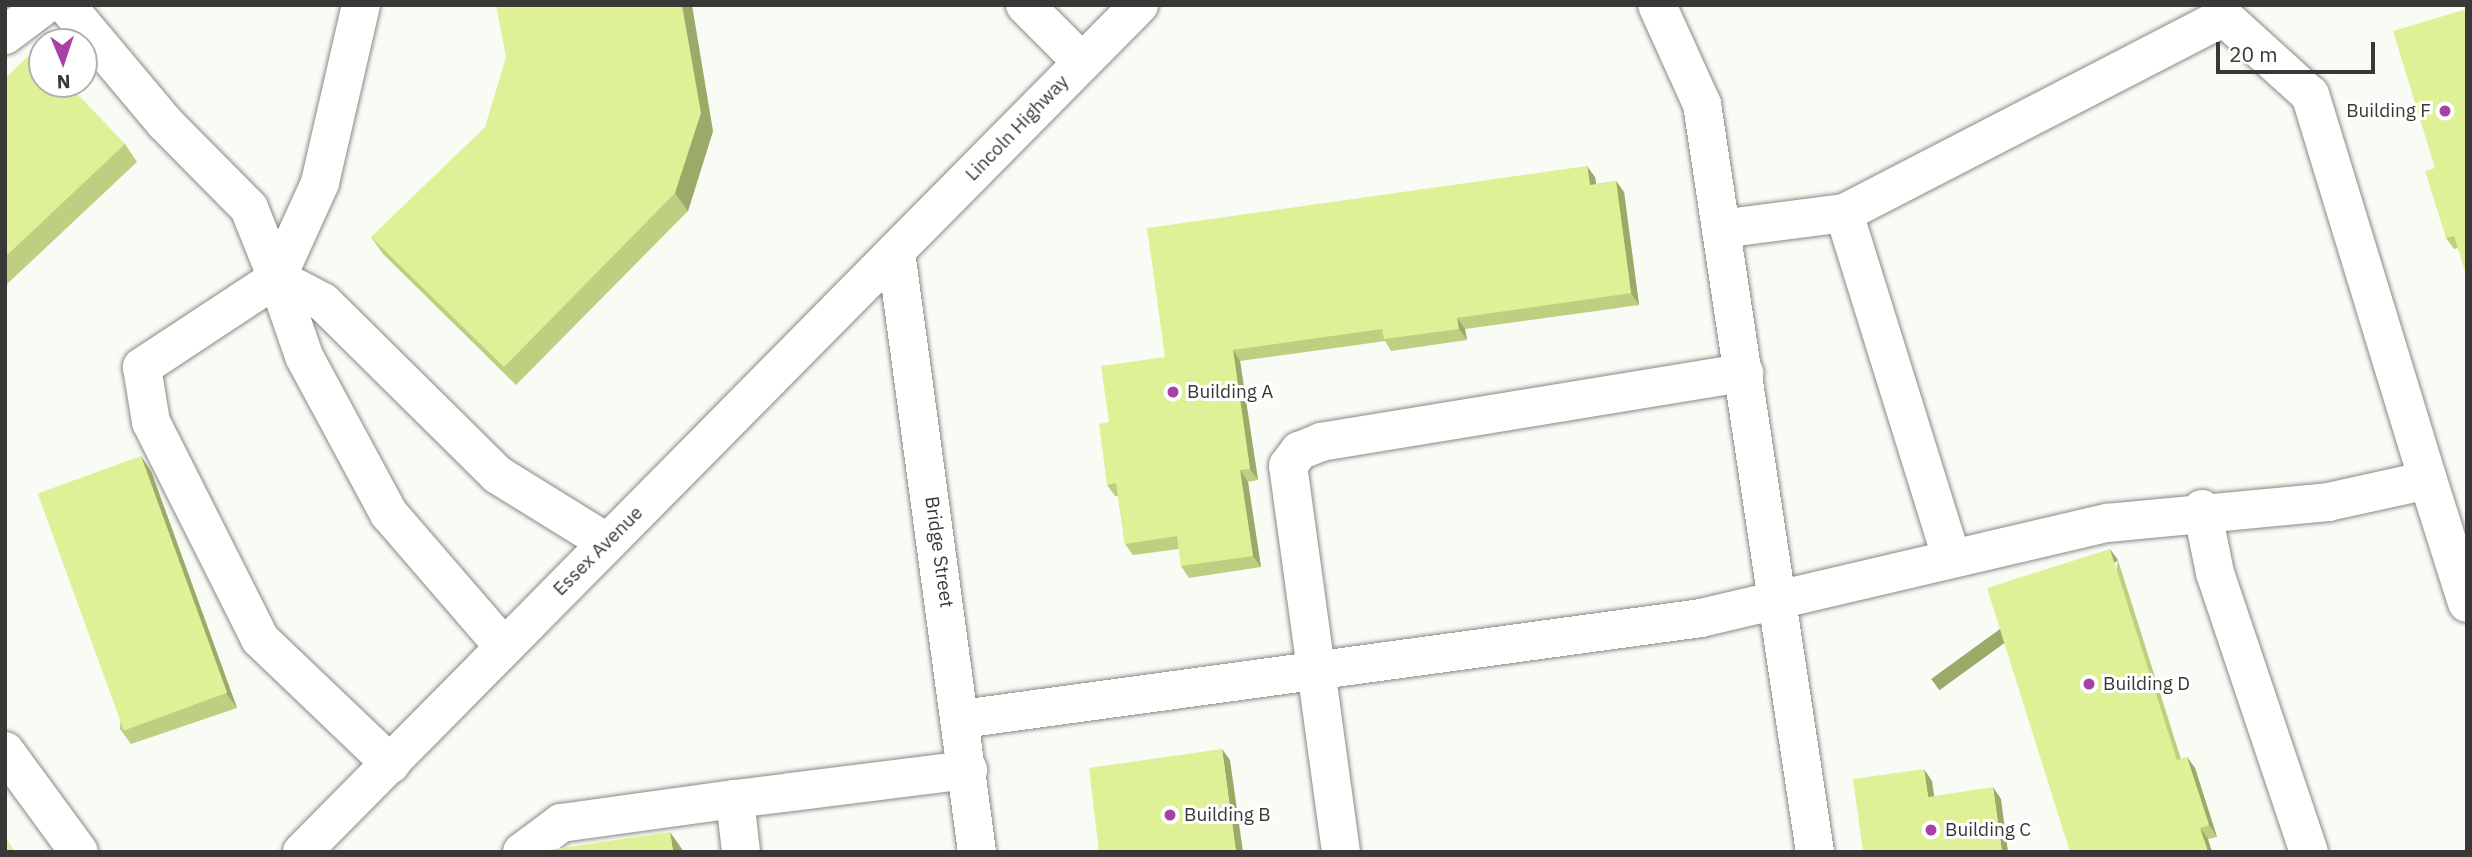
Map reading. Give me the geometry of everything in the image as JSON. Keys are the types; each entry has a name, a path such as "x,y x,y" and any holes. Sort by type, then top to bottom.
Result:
{"street":[{"path":"5,35 45,5"},
{"path":"66,5 165,124 249,208 304,356 389,514 504,647"},
{"path":"361,5 320,183 277,278 142,367 151,422 260,639 391,764"},
{"path":"1025,5 1082,62"},
{"name":"Lincoln Highway","path":"896,252 1139,5"},
{"path":"1657,5 1702,104 1782,602 1815,852"},
{"path":"1721,229 1844,213 2224,17 2310,95 2467,603"},
{"path":"1844,213 1951,557"},
{"name":"Essex Avenue","path":"302,852 896,252"},
{"name":"Bridge Street","path":"896,252 962,719 977,852"},
{"path":"277,278 323,302 498,475 606,542"},
{"path":"1341,852 1313,675 1289,466 1299,451 1321,442 1744,373"},
{"path":"962,719 1313,675 1782,602 1951,557 2202,509 2328,502 2428,480"},
{"path":"2202,509 2215,573 2309,852"},
{"path":"5,751 79,852"},
{"path":"522,852 561,823 968,770"},
{"path":"735,799 741,852"}],"building":[{"path":"496,5 682,5 701,113 675,193 504,367 371,237 485,127 506,57"},
{"name":"Building F","path":"2467,9 2467,278 2454,236 2446,238 2425,171 2435,168 2393,31"},
{"path":"28,57 28,98 81,98 125,144 5,257 5,78"},
{"name":"Building A","path":"1587,166 1590,185 1616,181 1631,293 1457,318 1459,329 1384,339 1382,329 1233,350 1250,469 1240,470 1253,556 1181,566 1177,536 1125,544 1116,483 1107,485 1099,424 1109,422 1101,366 1165,357 1147,228"},
{"path":"141,456 227,693 124,730 38,494"},
{"name":"Building D","path":"2110,549 2177,760 2187,757 2209,825 2200,828 2208,852 2070,852 1987,588"},
{"name":"Building B","path":"1222,749 1236,852 1099,852 1089,768"},
{"name":"Building C","path":"1924,769 1928,797 1993,787 2002,852 1863,852 1853,779"},
{"path":"670,832 673,852 534,852"},
{"path":"5,836 15,852 5,852"}],"place":[{"name":"Building F","path":"2445,111"},
{"name":"Building A","path":"1173,392"},
{"name":"Building D","path":"2089,684"},
{"name":"Building B","path":"1170,815"},
{"name":"Building C","path":"1931,830"}]}
